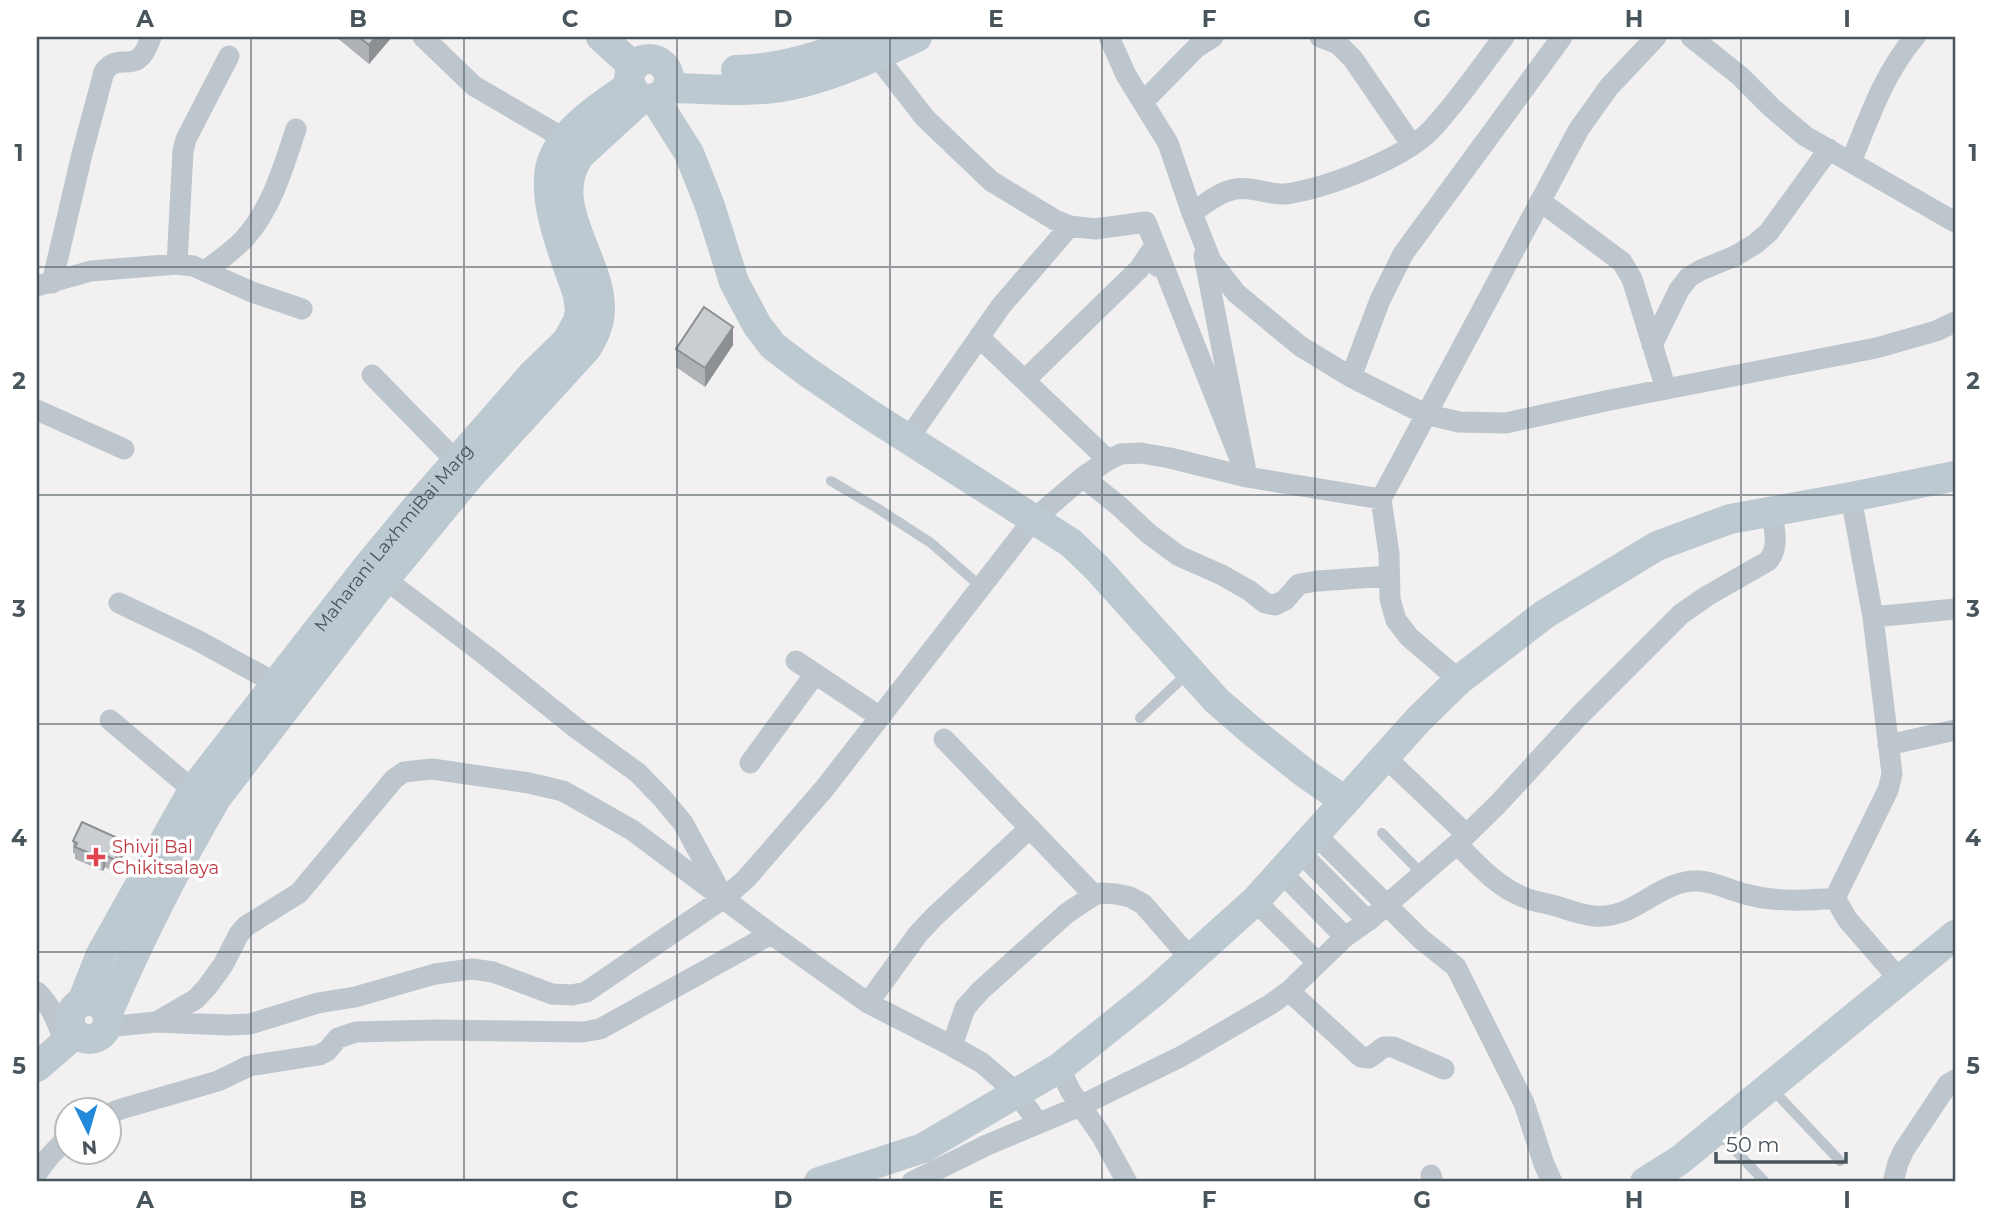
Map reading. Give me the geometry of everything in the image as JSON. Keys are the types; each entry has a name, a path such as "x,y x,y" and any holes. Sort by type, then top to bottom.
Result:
{"street":[{"path":"44,284 104,72 114,64 134,62 141,58 151,37"},
{"path":"423,37 474,86 565,139"},
{"path":"636,70 754,89 783,86 840,71 859,43 917,37"},
{"path":"1109,37 1126,75 1168,143 1211,261 1236,293 1300,346 1351,377 1425,414 1459,422 1506,423 1876,348 1936,331 1955,322"},
{"path":"1143,102 1197,47 1213,37"},
{"path":"1320,37 1338,44 1353,59 1412,145"},
{"path":"1195,221 1226,191 1242,188 1286,194 1379,165 1430,131 1504,37"},
{"path":"1351,377 1380,300 1403,254 1562,37"},
{"path":"1459,680 1409,637 1396,620 1390,599 1388,544 1381,499 1579,129 1609,87 1656,37"},
{"path":"1691,37 1740,76 1805,136 1955,222"},
{"path":"1851,162 1884,82 1902,52 1915,37"},
{"path":"859,43 925,118 991,181 1055,220 1070,226 1095,229 1146,222 1247,477"},
{"path":"177,264 183,151 229,57"},
{"path":"636,70 689,153 710,206 734,282 757,325 773,346 806,372 1071,543 1191,670 1216,701 1306,774 1345,801"},
{"path":"98,1015 128,966 199,826 217,797 385,579 468,478 586,349 593,338 600,310 599,295 573,220 568,197 569,174 636,70"},
{"name":"Maharani LaxhmiBai Marg","path":"98,1015 101,954 193,790 368,566 532,375 567,341 578,321 580,310 578,295 550,203 550,166 565,139 636,70"},
{"path":"205,271 244,239 263,213 275,190 296,130"},
{"path":"1653,345 1679,290 1689,278 1700,270 1735,256 1769,232 1829,149"},
{"path":"1541,201 1622,262 1632,279 1666,389"},
{"path":"1195,221 1247,477"},
{"path":"908,439 1001,306 1070,226"},
{"path":"1025,380 1139,269 1151,251 1247,477"},
{"path":"44,284 91,271 177,264 193,266 252,292 302,309"},
{"path":"979,337 1108,460"},
{"path":"372,375 456,461"},
{"path":"37,410 124,449"},
{"path":"98,1015 156,1022 250,1024 318,1003 355,997 436,974 472,969 502,975 552,994 572,995 586,992 724,898 746,879 824,789 1032,520 1083,477 1108,460 1121,454 1141,453 1247,477 1381,499"},
{"path":"819,1182 923,1148 1059,1068 1154,992 1255,901 1419,719 1459,680 1545,614 1657,545 1730,519 1851,498 1955,475"},
{"path":"1083,477 1179,556 1222,575 1265,603 1275,605 1285,600 1299,584 1390,576"},
{"path":"1835,898 1888,790 1892,774 1873,617 1851,498"},
{"path":"912,1182 987,1145 1080,1106 1182,1056 1289,991 1345,937 1368,921 1462,839 1681,614 1768,561 1774,554 1776,540 1772,512"},
{"path":"385,579 638,773 683,823 724,898"},
{"path":"119,603 197,640 277,684"},
{"path":"1873,617 1955,609"},
{"path":"796,662 880,717"},
{"path":"750,763 815,674"},
{"path":"110,720 193,790"},
{"path":"1888,745 1955,730"},
{"path":"944,739 1094,895"},
{"path":"1385,757 1462,839 1484,872 1506,889 1525,898 1589,916 1607,917 1629,910 1656,893 1681,883 1698,881 1767,899 1802,901 1835,898"},
{"path":"156,1022 196,999 207,988 246,926 299,893 394,779 404,772 432,769 529,783 563,791 632,830 868,1003 982,1063 1017,1093 1038,1123"},
{"path":"868,1003 918,934 1030,828"},
{"path":"1298,853 1386,905 1456,967 1524,1103 1552,1182"},
{"path":"1298,853 1368,921"},
{"path":"1298,853 1345,937"},
{"path":"952,1046 965,1008 980,990 1067,912 1094,895 1116,894 1143,904 1190,958"},
{"path":"1835,898 1847,919 1900,980"},
{"path":"1255,901 1317,962"},
{"path":"122,1109 218,1081 249,1066 319,1055 327,1051 338,1038 356,1032 583,1032 600,1029 771,934"},
{"path":"1645,1182 1679,1160 1955,934"},
{"path":"1289,991 1361,1057 1369,1058 1384,1047 1393,1047 1444,1069"},
{"path":"37,992 70,1039"},
{"path":"37,1067 70,1039 94,1038 104,1032 98,1015"},
{"path":"1059,1068 1080,1106 1101,1135 1121,1180"},
{"path":"1893,1182 1904,1150 1948,1084 1955,1080"},
{"path":"37,1173 52,1154"}],"lane":[{"path":"831,481 931,544 980,586"},
{"path":"1140,718 1191,670"},
{"path":"1382,833 1422,874"},
{"path":"1769,1086 1840,1161"},
{"path":"1716,1130 1765,1182"}],"building":[{"path":"359,37 376,37 369,45"},
{"path":"704,307 733,327 705,368 676,349"},
{"path":"82,822 124,841 115,860 105,855 103,859 75,847 77,843 73,841"}],"place":[{"name":"Shivji Bal Chikitsalaya","path":"96,857"}]}
